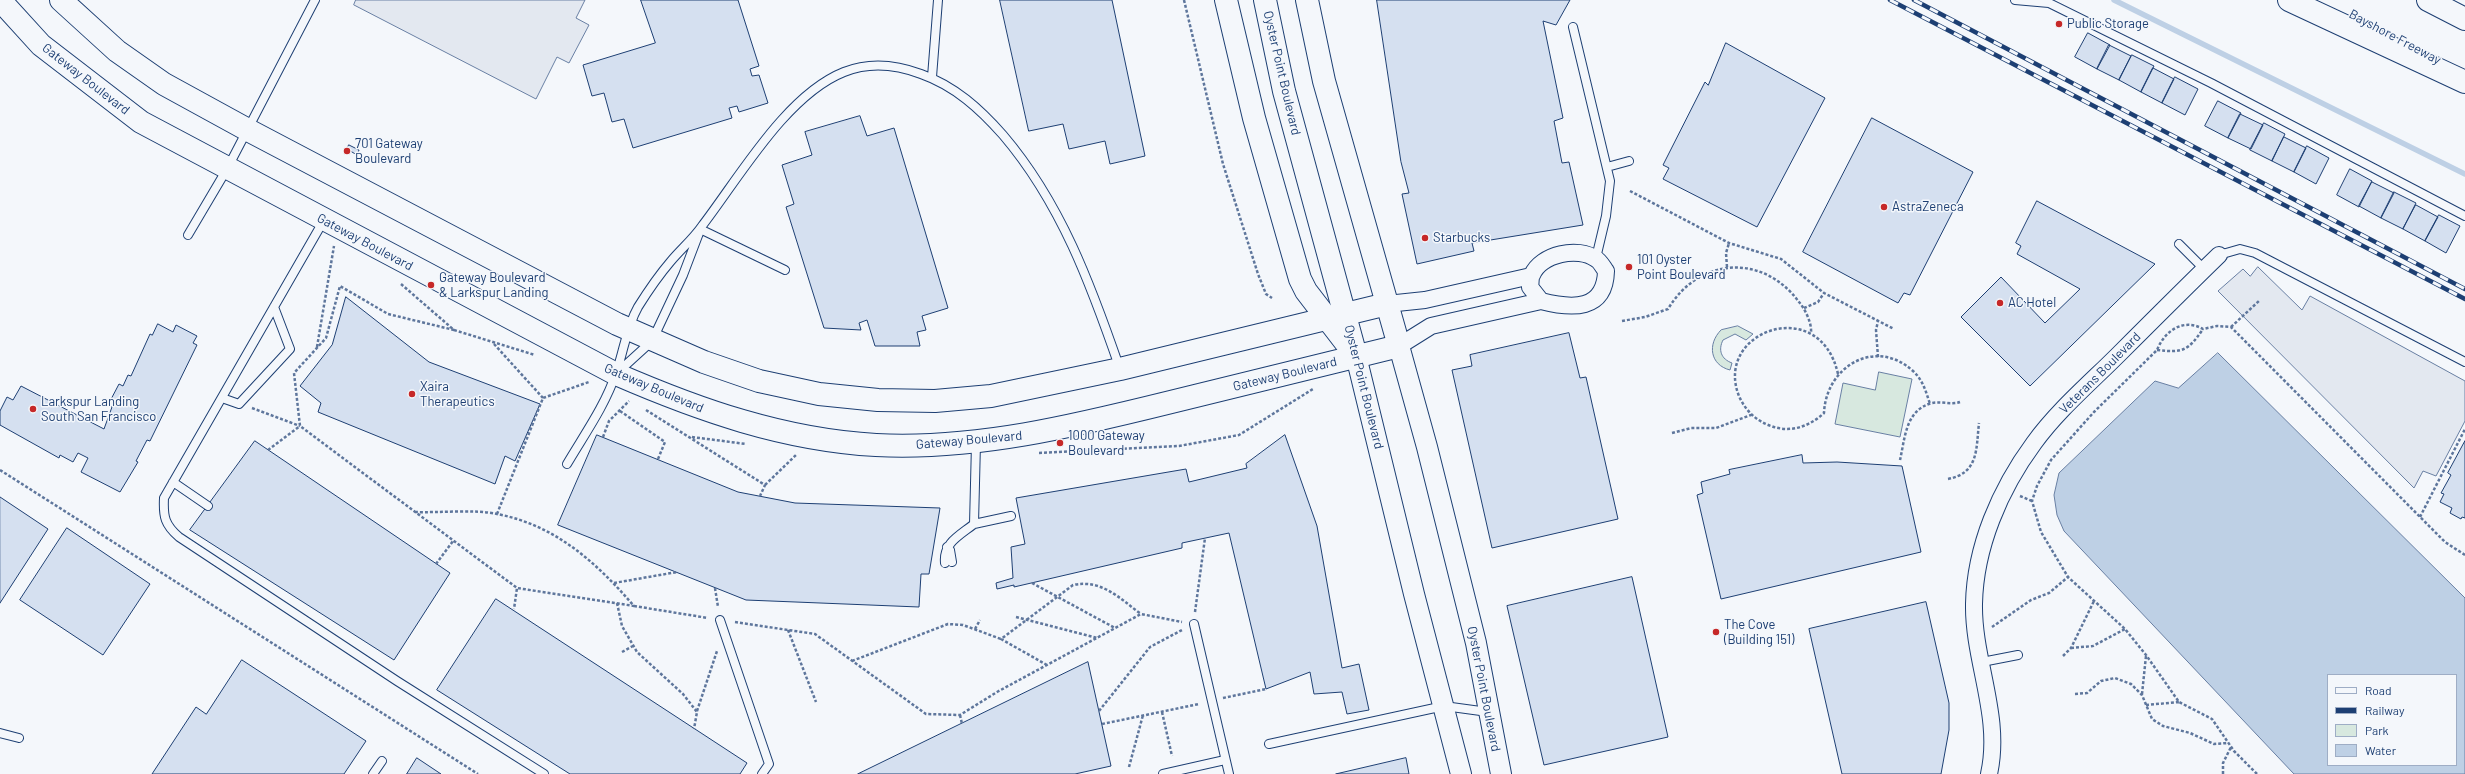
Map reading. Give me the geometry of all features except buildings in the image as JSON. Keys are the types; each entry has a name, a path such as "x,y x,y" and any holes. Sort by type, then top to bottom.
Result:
{"main road":[{"name":"Gateway Boulevard","path":"0,0 41,45 141,122 227,169 616,374 678,401 747,424 812,438 875,445 976,442 1024,436 1072,426 1398,346"},
{"path":"60,0 118,51 164,84 248,130 652,341 704,362 759,381 819,394 878,400 935,401 991,396 1120,369 1387,304"},
{"path":"1226,0 1254,118 1300,279 1306,291 1337,316 1356,356"},
{"name":"Oyster Point Boulevard","path":"1265,0 1337,316"},
{"name":"Oyster Point Boulevard","path":"1307,0 1324,81 1398,346"},
{"path":"2289,0 2465,82"},
{"name":"Bayshore Freeway","path":"2326,0 2465,74"},
{"path":"2428,0 2465,19"}],"street":[{"path":"1398,346 1432,326 1541,301 1574,306 1587,303 1599,297 1606,284 1606,271 1596,258 1580,253 1564,253 1547,260 1536,268 1531,276 1530,287 1541,301"},
{"name":"Veterans Boulevard","path":"1989,774 1992,724 1975,630 1976,579 1984,537 2020,464 2037,439 2068,403 2219,256"},
{"path":"1387,304 1425,300 1531,276"},
{"name":"Oyster Point Boulevard","path":"1398,346 1427,447 1476,643 1501,774"},
{"name":"Oyster Point Boulevard","path":"1356,356 1414,594 1461,774"}],"lane":[{"path":"188,235 227,169 315,0"},
{"path":"932,78 938,0"},
{"path":"2015,0 2049,3 2211,83 2465,216"},
{"path":"1573,27 1610,181 1606,216 1596,258"},
{"path":"567,464 596,414 616,374 628,329 638,308 670,262 700,229 764,143 794,107 818,86 844,71 873,65 903,67 932,78 958,93 984,113 1022,157 1049,198 1073,244 1090,285 1120,369"},
{"path":"1607,167 1629,161"},
{"path":"324,220 164,498 163,518 168,528 179,538 396,681 544,774"},
{"path":"700,229 785,270"},
{"path":"616,374 652,341 683,275 700,229"},
{"path":"2179,244 2204,269"},
{"name":"Veterans Boulevard","path":"2219,256 2229,250 2240,249 2255,253 2465,362"},
{"path":"222,398 239,404 290,349 274,307"},
{"path":"974,524 976,442"},
{"path":"173,482 208,506"},
{"path":"949,563 944,552 947,547 974,524 1012,516"},
{"path":"720,620 769,764 762,774"},
{"path":"1194,624 1229,774"},
{"path":"1982,662 2018,655"},
{"path":"1269,744 1444,706 1488,712"},
{"path":"0,733 19,738"},
{"path":"1163,774 1225,760"},
{"path":"373,774 382,761"}],"path":[{"path":"1184,0 1223,164 1258,274 1266,294 1272,298"},
{"path":"1630,191 1729,243 1781,258 1824,293 1894,329"},
{"path":"316,348 334,241"},
{"path":"1727,267 1726,253 1729,243"},
{"path":"1622,321 1645,317 1668,309 1674,298 1689,283 1705,274 1727,267 1752,268 1775,278 1791,290 1804,308 1811,328 1810,333"},
{"path":"396,280 454,330"},
{"path":"300,426 294,373 326,338 340,286 388,314 454,330 543,358"},
{"path":"1804,308 1818,302 1824,293"},
{"path":"2231,328 2260,300"},
{"path":"1878,321 1876,330 1878,357"},
{"path":"2203,329 2194,324 2179,325 2161,340 2157,350 2094,412 2051,460 2037,486 2032,501 2041,532 2068,578 2125,630 2146,655 2179,702 2212,719 2231,746 2257,774"},
{"path":"2157,350 2175,352 2185,350 2203,329 2216,326 2231,328 2445,542 2465,555"},
{"path":"1838,374 1829,350 1810,333 1797,328 1782,327 1768,330 1755,337 1745,348 1738,361 1735,375 1737,390 1742,403 1751,415 1764,424 1778,429 1794,429 1808,424 1824,413 1825,399 1838,374 1857,361 1878,357 1896,360 1914,371 1924,386 1930,404"},
{"path":"493,342 543,398"},
{"path":"497,514 543,398 594,380"},
{"path":"1036,453 1051,454 1179,446 1239,436 1313,389"},
{"path":"603,437 609,421 630,400 636,404"},
{"path":"1900,460 1906,431 1911,418 1930,404 1960,402"},
{"path":"239,404 300,426 517,588 815,634 926,714 960,715 1140,614"},
{"path":"643,408 766,485"},
{"path":"620,411 665,442 658,459"},
{"path":"1672,433 1691,428 1716,428 1751,415"},
{"path":"1948,479 1960,477 1970,466 1977,454 1979,423"},
{"path":"268,450 300,426"},
{"path":"2420,517 2465,430"},
{"path":"689,437 752,445"},
{"path":"760,496 766,485 803,448"},
{"path":"0,470 478,774"},
{"path":"2014,493 2032,501"},
{"path":"414,512 497,514 543,528 590,559 634,606"},
{"path":"1194,624 1205,538"},
{"path":"436,564 453,541"},
{"path":"613,583 677,572"},
{"path":"1975,630 1996,626 2031,600 2049,593 2068,578"},
{"path":"1001,639 1029,620 1073,585 1087,582 1105,588 1140,614 1194,624"},
{"path":"1032,583 1115,628"},
{"path":"514,608 517,588"},
{"path":"716,588 720,620"},
{"path":"2063,656 2071,648 2094,601"},
{"path":"617,603 622,626 637,652 683,694 697,712"},
{"path":"1016,617 1097,638"},
{"path":"975,629 980,620"},
{"path":"852,661 948,624 963,624 1001,639 1047,665"},
{"path":"1099,711 1150,647 1194,624"},
{"path":"694,729 697,712 723,630"},
{"path":"788,630 816,702"},
{"path":"2071,648 2093,646 2125,630"},
{"path":"622,652 633,646"},
{"path":"2142,695 2146,655"},
{"path":"2075,694 2087,693 2101,681 2115,678 2131,684 2142,695 2152,719 2163,726 2190,733 2214,744 2229,743"},
{"path":"1102,724 1266,689"},
{"path":"2146,705 2179,702"},
{"path":"1162,712 1172,756"},
{"path":"960,715 962,724"},
{"path":"1128,766 1143,716"},
{"path":"2223,774 2223,763 2231,746"}],"green space":[{"path":"1738,326 1753,334 1746,340 1735,334 1723,340 1721,351 1723,357 1732,363 1730,370 1718,364 1712,347 1721,330"},
{"path":"1879,372 1912,379 1900,437 1835,424 1843,383 1875,390"}],"shaded area":[{"path":"356,0 585,0 576,18 589,25 569,63 557,57 536,99 354,5"},
{"path":"2258,267 2302,310 2310,296 2465,381 2465,421 2436,476 2423,471 2414,488 2218,291 2243,269 2250,276"}],"water":[{"path":"2218,353 2465,598 2465,774 2294,774 2064,531 2057,515 2054,495 2059,473 2155,381 2178,388"}],"waterway":[{"path":"2114,0 2465,174"}],"railway":[{"path":"1890,0 2465,299"},
{"path":"1914,0 2465,289"}],"place":[{"name":"Public Storage","path":"2059,24"},
{"name":"701 Gateway Boulevard","path":"347,151"},
{"name":"AstraZeneca","path":"1884,207"},
{"name":"Starbucks","path":"1425,238"},
{"name":"101 Oyster Point Boulevard","path":"1629,267"},
{"name":"Gateway Boulevard & Larkspur Landing","path":"431,285"},
{"name":"AC Hotel","path":"2000,303"},
{"name":"Xaira Therapeutics","path":"412,394"},
{"name":"Larkspur Landing South San Francisco","path":"33,409"},
{"name":"1000 Gateway Boulevard","path":"1060,443"},
{"name":"The Cove (Building 151)","path":"1716,632"}]}
